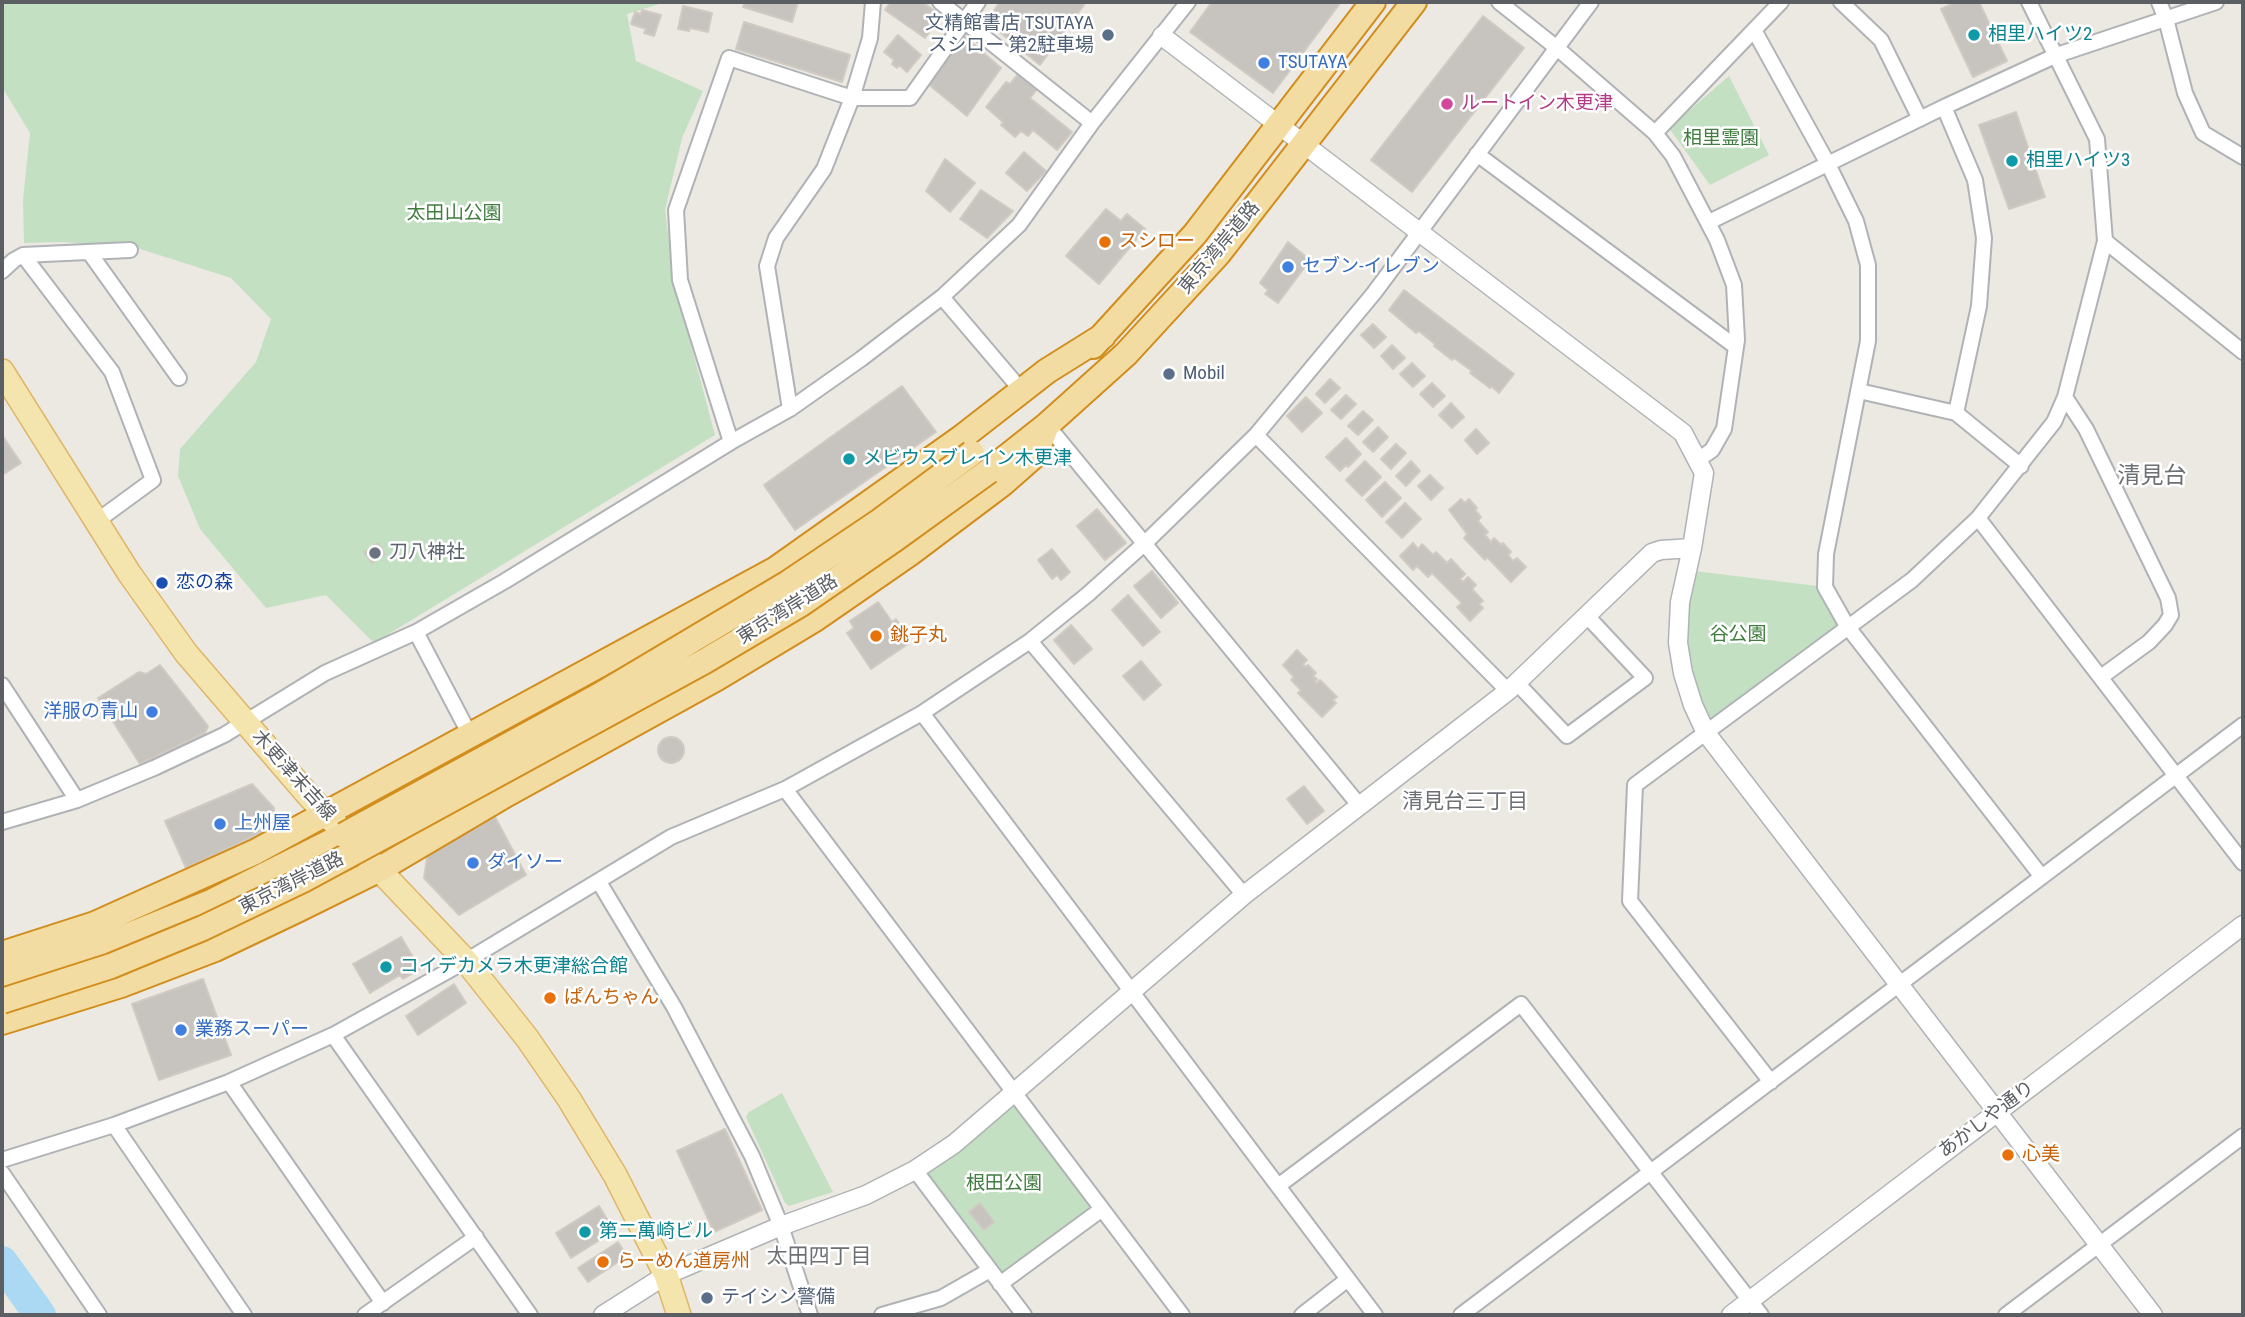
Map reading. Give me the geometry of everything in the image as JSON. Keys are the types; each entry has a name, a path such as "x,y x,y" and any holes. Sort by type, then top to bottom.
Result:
{"highway":[{"name":"東京湾岸道路","path":"2,978 102,946 213,901 356,829 600,695 788,583 880,521 972,453 1103,336 1195,234 1373,2"},
{"name":"東京湾岸道路","path":"2,1001 111,966 203,928 303,880 705,661 801,604 895,540 1047,425 1126,354 1219,253 1414,2"},
{"path":"2,954 107,919 255,852 776,569 961,438 1046,372 1103,336"},
{"path":"2,1022 121,985 215,949 380,869 508,794 717,678 815,619 909,554 1002,484 1035,455 1047,425"}],"main road":[{"name":"木更津末吉線","path":"4,380 165,625 245,723 466,961 527,1038 569,1099 615,1175 666,1275 678,1315"}],"street":[{"path":"790,409 768,266 776,238 824,169 852,98 870,38 873,2"},
{"path":"940,2 1092,123"},
{"path":"732,442 680,280 676,210 729,58 852,98 910,98 978,2"},
{"path":"2,822 77,800 154,768 245,723 325,673 416,632 790,409 942,297 1018,225 1092,123 1188,2"},
{"path":"1499,2 1655,133 1673,156 1709,222 1734,285 1736,347 1724,429 1712,450 1698,460"},
{"path":"2,1160 114,1125 229,1083 333,1035 466,961 671,837 786,789 922,713 1030,640 1087,595 1144,544 1256,435 1349,325 1591,2"},
{"path":"1655,133 1781,2"},
{"path":"1841,2 1881,40 1920,118"},
{"path":"1771,1082 1630,901 1635,785 1912,580 1979,518 2054,422 2065,397 2105,241 2098,139 2029,2"},
{"path":"2159,2 2185,93 2203,133 2243,157"},
{"path":"1709,222 1920,118 2057,55 2216,2"},
{"path":"1754,30 1828,163 1856,221 1868,265 1868,341 1826,554 1825,587 1847,626 2042,877"},
{"path":"1162,36 1683,433 1704,473 1680,602 1678,643 1683,673 1693,705 1706,733 2153,1315"},
{"path":"1944,107 1975,180 1984,238 1979,306 1956,414"},
{"path":"1477,153 1736,347"},
{"path":"2105,241 2243,352"},
{"path":"2,271 23,255 130,250"},
{"path":"89,251 179,378"},
{"path":"23,255 112,372 153,480 97,521"},
{"path":"942,297 1022,391"},
{"path":"1858,391 1956,414 2021,466"},
{"path":"2065,397 2086,429 2104,465 2168,598 2171,615 2149,642 2101,677"},
{"path":"1047,425 1359,805"},
{"path":"1256,435 1512,687 1567,736 1645,678 1587,616"},
{"path":"1979,518 2243,863"},
{"path":"603,1315 666,1275 781,1226 866,1195 915,1170 954,1144 1244,895 1512,687 1652,553 1692,548"},
{"path":"416,632 470,735"},
{"path":"1030,640 1244,895"},
{"path":"2,685 77,800"},
{"path":"922,713 1375,1315"},
{"path":"1461,1315 2243,725"},
{"path":"786,789 1182,1315"},
{"path":"599,882 674,1007 752,1156 781,1226 810,1315"},
{"name":"あかしや通り","path":"1731,1315 1755,1308 1998,1112 2243,925"},
{"path":"1278,1186 1521,1004 1755,1308"},
{"path":"333,1035 530,1315"},
{"path":"229,1083 383,1303"},
{"path":"114,1125 244,1315"},
{"path":"2006,1315 2242,1140"},
{"path":"915,1170 1024,1315"},
{"path":"2,1173 99,1315"},
{"path":"1000,1284 1102,1209"},
{"path":"365,1315 476,1237"},
{"path":"889,1314 941,1298 990,1270"},
{"path":"1302,1315 1348,1279"}],"green space":[{"name":"太田山公園","path":"2,2 666,2 627,14 636,61 703,91 682,138 665,210 674,281 715,435 374,643 326,595 266,608 200,529 178,476 180,449 256,362 271,319 231,278 134,247 62,242 24,243 23,200 30,133 2,87"},
{"name":"相里霊園","path":"1729,76 1769,155 1710,185 1669,128"},
{"name":"谷公園","path":"1687,570 1825,587 1847,626 1706,733 1683,673"},
{"path":"782,1093 833,1192 789,1206 785,1203 746,1117 749,1112"},
{"name":"根田公園","path":"1013,1097 1095,1208 1001,1279 921,1172"}],"building":[{"path":"745,2 798,2 792,22 743,7"},
{"path":"891,2 922,2 936,12 934,15 939,18 925,38 885,10"},
{"path":"1000,2 1086,2 1040,65 986,21"},
{"name":"TSUTAYA","path":"1212,2 1341,2 1273,93 1190,32"},
{"name":"相里ハイツ2","path":"1957,2 1979,2 2007,61 1973,77 1941,9"},
{"path":"683,6 712,13 708,32 690,28 689,31 678,29"},
{"path":"642,10 661,15 654,36 644,33 646,29 631,24 635,12 641,14"},
{"name":"ルートイン木更津","path":"1483,16 1524,48 1412,192 1371,160"},
{"path":"744,22 850,55 842,82 736,49"},
{"path":"898,35 921,55 907,72 899,65 897,68 892,64 894,60 884,52"},
{"path":"963,35 1001,68 967,116 927,83"},
{"path":"1020,72 1038,88 1030,98 1072,132 1057,150 1033,130 1028,136 1021,131 1015,137 986,107 1006,82 1010,84"},
{"name":"相里ハイツ3","path":"2016,112 2045,197 2009,209 1979,125"},
{"path":"1024,152 1046,171 1027,191 1006,173"},
{"path":"945,159 975,183 950,212 926,191"},
{"path":"981,190 1013,211 987,238 960,219"},
{"name":"スシロー","path":"1106,209 1121,221 1127,214 1145,229 1099,284 1066,256"},
{"name":"セブン-イレブン","path":"1288,242 1310,260 1278,303 1265,294 1268,290 1260,283"},
{"path":"1404,290 1514,374 1499,393 1389,310"},
{"path":"1373,324 1386,337 1374,348 1361,335"},
{"path":"1392,345 1405,358 1393,369 1381,356"},
{"path":"1412,363 1425,376 1413,387 1400,374"},
{"path":"1330,379 1340,388 1325,403 1316,394"},
{"path":"1432,383 1445,396 1433,407 1420,394"},
{"name":"メビウスブレイン木更津","path":"902,386 936,432 795,530 764,485"},
{"path":"1346,395 1356,404 1341,419 1331,410"},
{"path":"1306,397 1322,413 1302,432 1287,416"},
{"path":"1451,403 1464,417 1452,428 1439,415"},
{"path":"1363,411 1373,420 1358,435 1348,426"},
{"path":"1378,427 1388,437 1373,452 1363,442"},
{"path":"1476,429 1489,443 1477,454 1465,440"},
{"path":"2,435 21,463 2,475"},
{"path":"1346,438 1361,454 1340,471 1326,457"},
{"path":"1396,444 1406,453 1391,469 1381,459"},
{"path":"1365,461 1381,477 1362,496 1346,480"},
{"path":"1411,461 1420,471 1406,486 1396,476"},
{"path":"1430,475 1443,488 1431,500 1418,486"},
{"path":"1385,482 1401,498 1382,517 1366,500"},
{"path":"1461,499 1465,503 1469,499 1477,508 1475,510 1481,517 1478,521 1488,532 1485,535 1491,542 1494,538 1501,545 1503,543 1511,552 1508,555 1513,561 1517,558 1526,567 1511,582 1464,538 1467,534 1449,510"},
{"path":"1405,503 1421,519 1402,538 1386,522"},
{"path":"1097,509 1126,543 1105,560 1077,526"},
{"name":"刀八神社","path":"378,543 385,554 372,563 364,552"},
{"path":"1413,543 1418,549 1422,544 1433,555 1436,552 1447,563 1451,559 1465,574 1460,579 1463,582 1468,577 1476,585 1472,589 1483,601 1479,604 1483,608 1470,621 1457,607 1462,603 1432,573 1428,577 1417,566 1413,570 1400,556"},
{"path":"1052,549 1070,572 1061,580 1057,575 1052,579 1038,560"},
{"path":"1152,571 1178,603 1161,618 1134,586"},
{"path":"1128,595 1160,632 1143,646 1112,610"},
{"name":"銚子丸","path":"878,602 892,622 896,619 906,634 903,637 908,644 871,669 847,633 854,628 850,621"},
{"path":"1071,625 1092,649 1074,664 1054,640"},
{"path":"1297,650 1307,660 1303,664 1316,673 1313,676 1317,679 1315,681 1317,683 1320,680 1337,697 1333,700 1336,703 1322,717 1298,693 1301,690 1291,680 1294,677 1283,665"},
{"path":"1141,661 1161,685 1144,700 1123,676"},
{"name":"洋服の青山","path":"160,665 208,726 205,733 140,764 98,698 139,672 146,674"},
{"path":"671,737 680,741 684,750 680,759 671,763 662,759 658,750 662,741"},
{"name":"上州屋","path":"252,784 274,808 273,827 186,868 165,821"},
{"path":"1304,786 1324,811 1307,824 1287,799"},
{"name":"ダイソー","path":"495,817 526,875 459,915 424,878 428,852"},
{"name":"コイデカメラ木更津総合館","path":"401,937 420,969 403,979 400,975 370,993 353,964"},
{"name":"業務スーパー","path":"203,979 231,1055 159,1080 132,1004"},
{"path":"454,984 466,1003 418,1035 406,1016"},
{"path":"725,1129 762,1210 714,1232 677,1151"},
{"path":"980,1203 994,1222 984,1230 969,1212"},
{"name":"第二萬崎ビル","path":"599,1206 614,1231 571,1258 556,1233"},
{"name":"らーめん道房州","path":"618,1242 627,1256 588,1282 578,1268"}],"waterway":[{"path":"2,1262 40,1315"}],"place":[{"name":"文精館書店 TSUTAYA スシロー 第2駐車場","path":"1108,35"},
{"name":"相里ハイツ2","path":"1974,35"},
{"name":"TSUTAYA","path":"1264,63"},
{"name":"ルートイン木更津","path":"1447,104"},
{"name":"相里ハイツ3","path":"2012,161"},
{"name":"スシロー","path":"1105,242"},
{"name":"セブン-イレブン","path":"1288,267"},
{"name":"Mobil","path":"1169,374"},
{"name":"メビウスブレイン木更津","path":"849,459"},
{"name":"刀八神社","path":"375,553"},
{"name":"恋の森","path":"162,583"},
{"name":"銚子丸","path":"876,636"},
{"name":"洋服の青山","path":"152,712"},
{"name":"上州屋","path":"220,824"},
{"name":"ダイソー","path":"473,863"},
{"name":"コイデカメラ木更津総合館","path":"386,967"},
{"name":"ぱんちゃん","path":"550,998"},
{"name":"業務スーパー","path":"181,1030"},
{"name":"心美","path":"2008,1155"},
{"name":"第二萬崎ビル","path":"585,1232"},
{"name":"らーめん道房州","path":"603,1262"},
{"name":"テイシン警備","path":"707,1298"}],"district":[{"name":"清見台","path":"2152,477"},
{"name":"清見台三丁目","path":"1465,803"},
{"name":"太田四丁目","path":"819,1258"}]}
